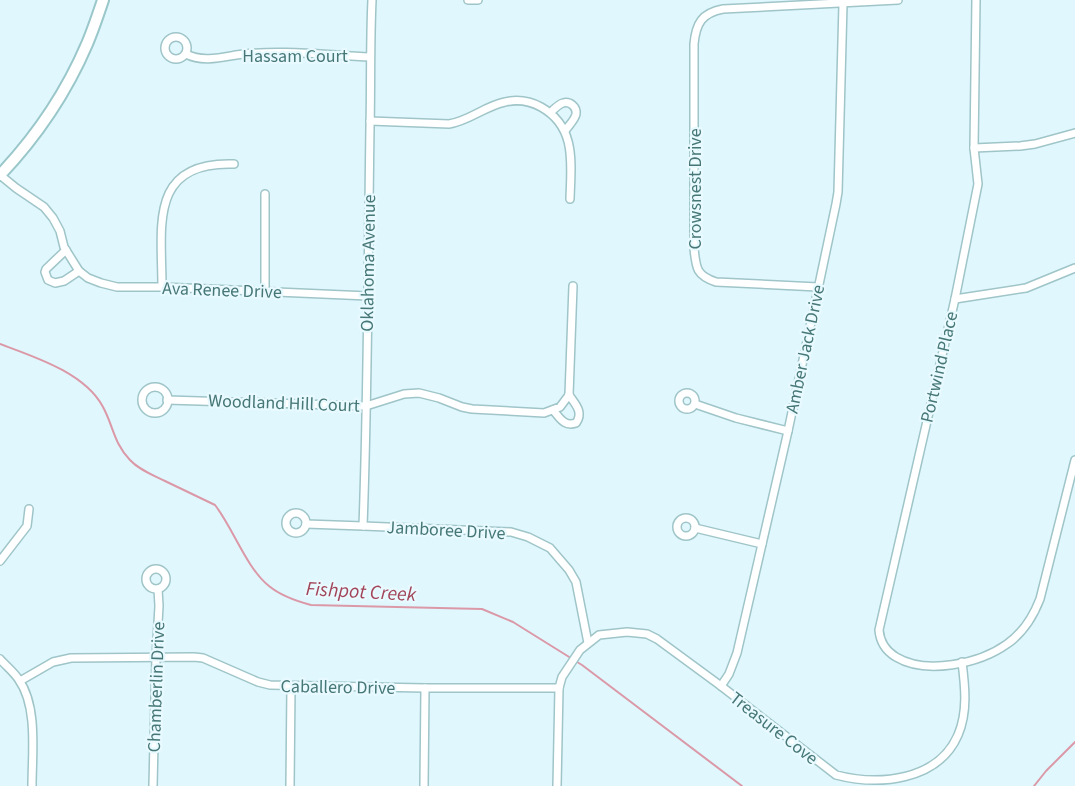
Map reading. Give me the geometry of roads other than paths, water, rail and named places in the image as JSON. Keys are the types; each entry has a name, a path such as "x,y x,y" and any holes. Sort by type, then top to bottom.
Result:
{"main road":[{"path":"0,175 34,136 65,89 88,41 103,0"}],"street":[{"name":"Oklahoma Avenue","path":"363,526 372,0"},
{"path":"468,0 478,0"},
{"path":"843,4 898,0"},
{"name":"Portwind Place","path":"976,0 974,148 978,184 955,299 879,630 884,647 890,653 915,665 934,667 962,662 994,652 1008,644 1027,625 1040,599 1075,460"},
{"name":"Crowsnest Drive","path":"818,286 716,282 702,276 698,271 694,248 694,44 697,27 707,13 723,9 843,4"},
{"name":"Amber Jack Drive","path":"721,686 729,674 737,653 788,431 838,192 843,4"},
{"name":"Hassam Court","path":"186,54 194,58 212,59 258,52 370,57"},
{"path":"370,121 449,124 458,123 490,106 506,102 521,101 535,104 551,112 565,131 570,146 570,199"},
{"path":"551,112 563,103 574,106 575,117 565,131"},
{"path":"974,148 1027,145 1075,133"},
{"path":"162,288 162,215 170,191 185,175 196,169 206,165 234,164"},
{"path":"0,175 44,207 53,218 66,250 79,272 64,281 55,283 48,280 46,269 66,250"},
{"path":"265,194 265,292"},
{"path":"955,299 1026,288 1075,268"},
{"name":"Ava Renee Drive","path":"79,272 88,278 117,287 368,296"},
{"path":"569,395 560,407 554,410 564,423 569,424 576,423 580,416 569,395 573,286"},
{"name":"Woodland Hill Court","path":"167,400 366,406 404,394 419,393 472,409 544,413 554,410"},
{"path":"695,404 736,418 788,431"},
{"path":"0,561 27,526 29,509"},
{"name":"Jamboree Drive","path":"306,525 519,533 550,549 569,570 576,582 588,643"},
{"path":"695,528 762,544"},
{"name":"Chamberlin Drive","path":"153,786 158,589"},
{"name":"Treasure Cove","path":"588,643 598,635 619,632 638,632 657,639 836,775 847,780 877,786 917,776 940,760 950,749 958,734 964,710 965,684 962,662"},
{"path":"557,786 559,688 567,667 588,643"},
{"name":"Caballero Drive","path":"20,681 61,659 194,657 203,658 258,682 291,687 559,688"},
{"path":"0,659 20,681 28,700 33,738 32,786"},
{"path":"290,786 291,687"},
{"path":"424,786 425,688"}],"waterway":[{"name":"Fishpot Creek","path":"0,344 58,368 84,385 103,407 117,441 130,460 146,472 215,505 261,579 279,593 311,605 482,609 513,622 582,665 742,786"},
{"name":"Fishpot Creek","path":"1034,786 1075,742"}]}
